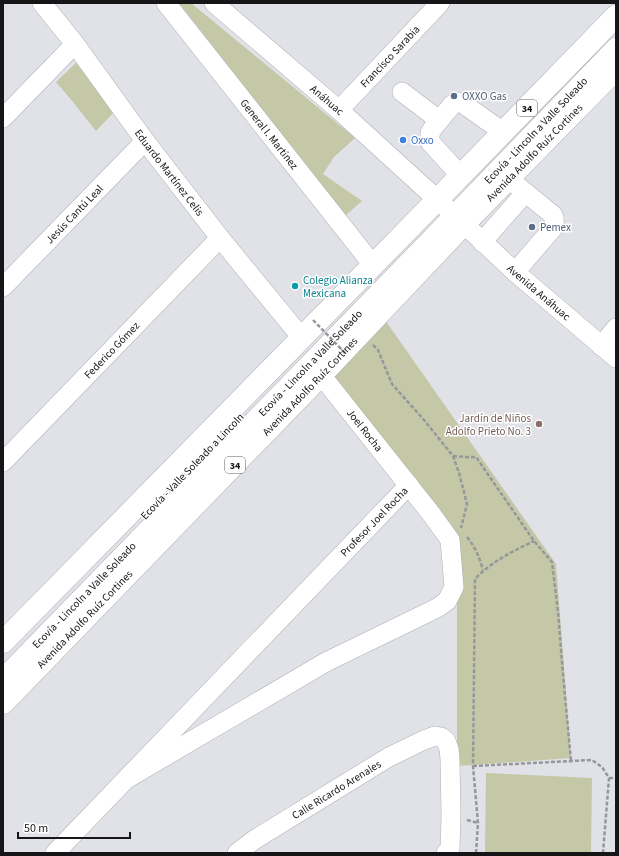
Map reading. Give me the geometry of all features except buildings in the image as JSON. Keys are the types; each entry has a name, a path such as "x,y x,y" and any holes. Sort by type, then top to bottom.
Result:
{"main road":[{"name":"Avenida Adolfo Ruíz Cortines","path":"3,703 321,375 450,212 461,176 616,16"},
{"name":"Avenida Adolfo Ruíz Cortines","path":"3,642 308,329 373,265 450,212 509,179 616,68"}],"street":[{"name":"Eduardo Martínez Celis","path":"42,3 75,44 145,141 220,238 308,329"},
{"name":"General I. Martínez","path":"166,3 373,265"},
{"name":"Francisco Sarabia","path":"339,110 440,3"},
{"name":"Anáhuac","path":"226,6 450,212"},
{"name":"Ecovía - Valle Soleado a Lincoln","path":"3,660 375,279 450,212 616,31"},
{"path":"3,118 75,44"},
{"name":"Ecovía - Lincoln a Valle Soleado","path":"3,678 450,212 616,47"},
{"path":"402,92 439,120"},
{"path":"461,176 430,142 430,133 452,105 457,102 462,103 503,132"},
{"name":"Jesús Cantú Leal","path":"3,287 145,141"},
{"path":"509,179 553,215 555,220 553,228 515,272"},
{"path":"482,242 525,193"},
{"name":"Avenida Anáhuac","path":"450,212 515,272 616,358"},
{"name":"Federico Gómez","path":"3,462 220,238"},
{"path":"601,346 616,328"},
{"name":"Joel Rocha","path":"321,375 409,485"},
{"name":"Profesor Joel Rocha","path":"55,853 409,485 450,540 454,588 446,601 437,608 326,662 128,778"},
{"name":"Calle Ricardo Arenales","path":"237,853 254,840 389,757 435,736 441,737 446,741 449,749 451,816 448,851"}],"path":[{"path":"308,329 346,354"},
{"path":"371,344 378,350 392,384 453,456 467,504 461,528 477,550 483,570"},
{"path":"453,456 476,457 534,541 552,562 558,612 571,761"},
{"path":"476,853 478,823 473,766 475,579 483,570 515,550 534,541"},
{"path":"473,766 592,760 602,767 609,778 603,853"},
{"path":"609,778 616,778"}],"green space":[{"path":"179,3 191,3 355,138 334,157 323,174 362,201 345,216"},
{"path":"76,63 114,112 96,131 56,82"},
{"path":"385,320 556,564 571,758 457,766 457,543 329,372 366,344"},
{"path":"486,773 592,778 591,853 485,853"}],"place":[{"name":"OXXO Gas","path":"454,96"},
{"name":"Oxxo","path":"403,140"},
{"name":"Pemex","path":"532,227"},
{"name":"Colegio Alianza Mexicana","path":"295,286"},
{"name":"Jardín de Niños Adolfo Prieto No. 3","path":"539,424"}]}
